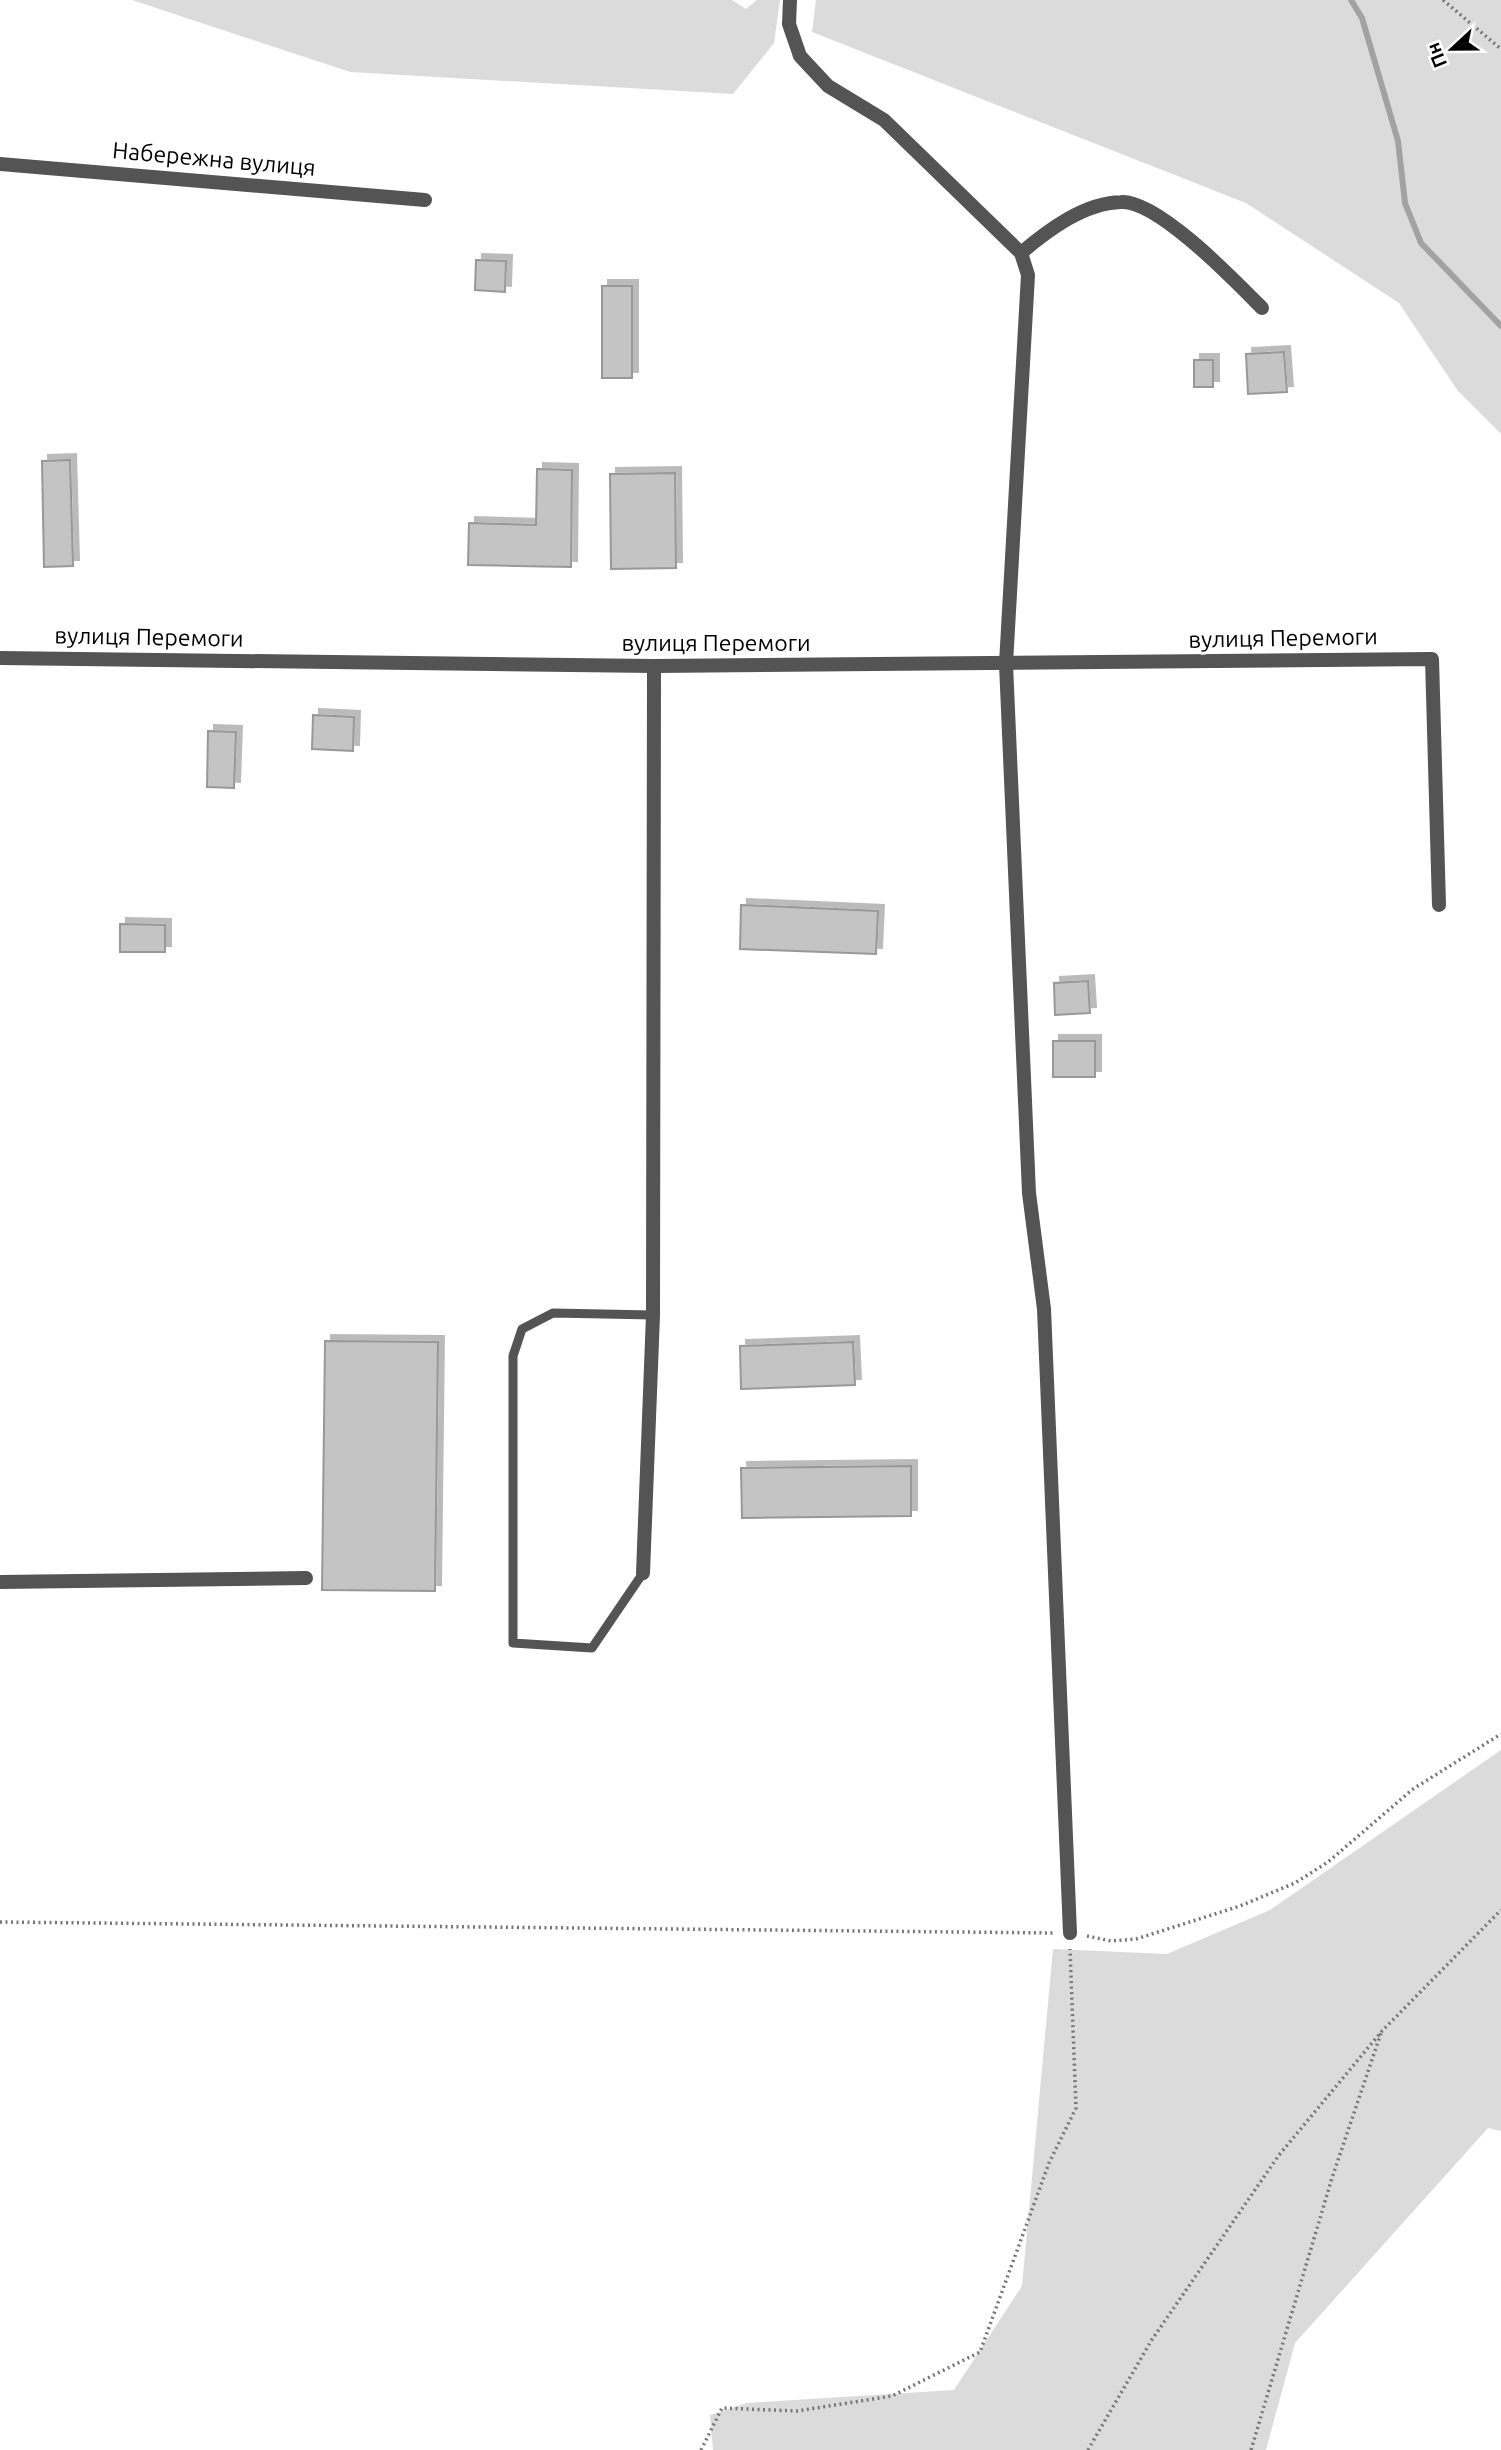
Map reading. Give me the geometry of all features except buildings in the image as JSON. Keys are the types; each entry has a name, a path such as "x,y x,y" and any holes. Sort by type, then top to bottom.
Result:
{"street":[{"path":"790,0 789,24 800,56 828,86 884,120 1021,253 1028,275 1006,664 1029,1193 1044,1309 1069,1933"},
{"name":"Набережна вулиця","path":"0,164 425,200"},
{"path":"1021,253 1048,230 1098,205 1124,201 1200,245 1262,308"},
{"name":"вулиця Перемоги","path":"0,657 654,666 1432,659 1439,905"},
{"path":"643,1573 653,1315 654,666"},
{"path":"0,1582 306,1578"}],"lane":[{"path":"643,1573 592,1648 513,1643 513,1356 522,1329 553,1313 653,1315"}],"path":[{"path":"1443,0 1501,49"},
{"path":"0,1922 1069,1933 1111,1941 1136,1939 1240,1906 1295,1883 1328,1862 1413,1789 1501,1734"},
{"path":"1088,2450 1151,2341 1271,2166 1382,2031 1501,1910"},
{"path":"701,2450 722,2408 797,2412 892,2396 980,2352 1049,2163 1076,2108 1069,1933"},
{"path":"1251,2450 1332,2178 1382,2031"}],"shaded area":[{"path":"132,0 732,0 746,9 757,0 780,0 774,43 733,94 350,72"},
{"path":"816,0 1501,0 1501,434 1458,391 1399,303 1246,203 812,32"},
{"path":"1501,1750 1501,2131 1488,2128 1295,2343 1266,2450 713,2450 710,2415 747,2403 954,2390 1022,2286 1053,1949 1167,1954 1270,1910"}],"waterway":[{"path":"1351,0 1362,18 1398,141 1405,203 1421,243 1501,326"}]}
